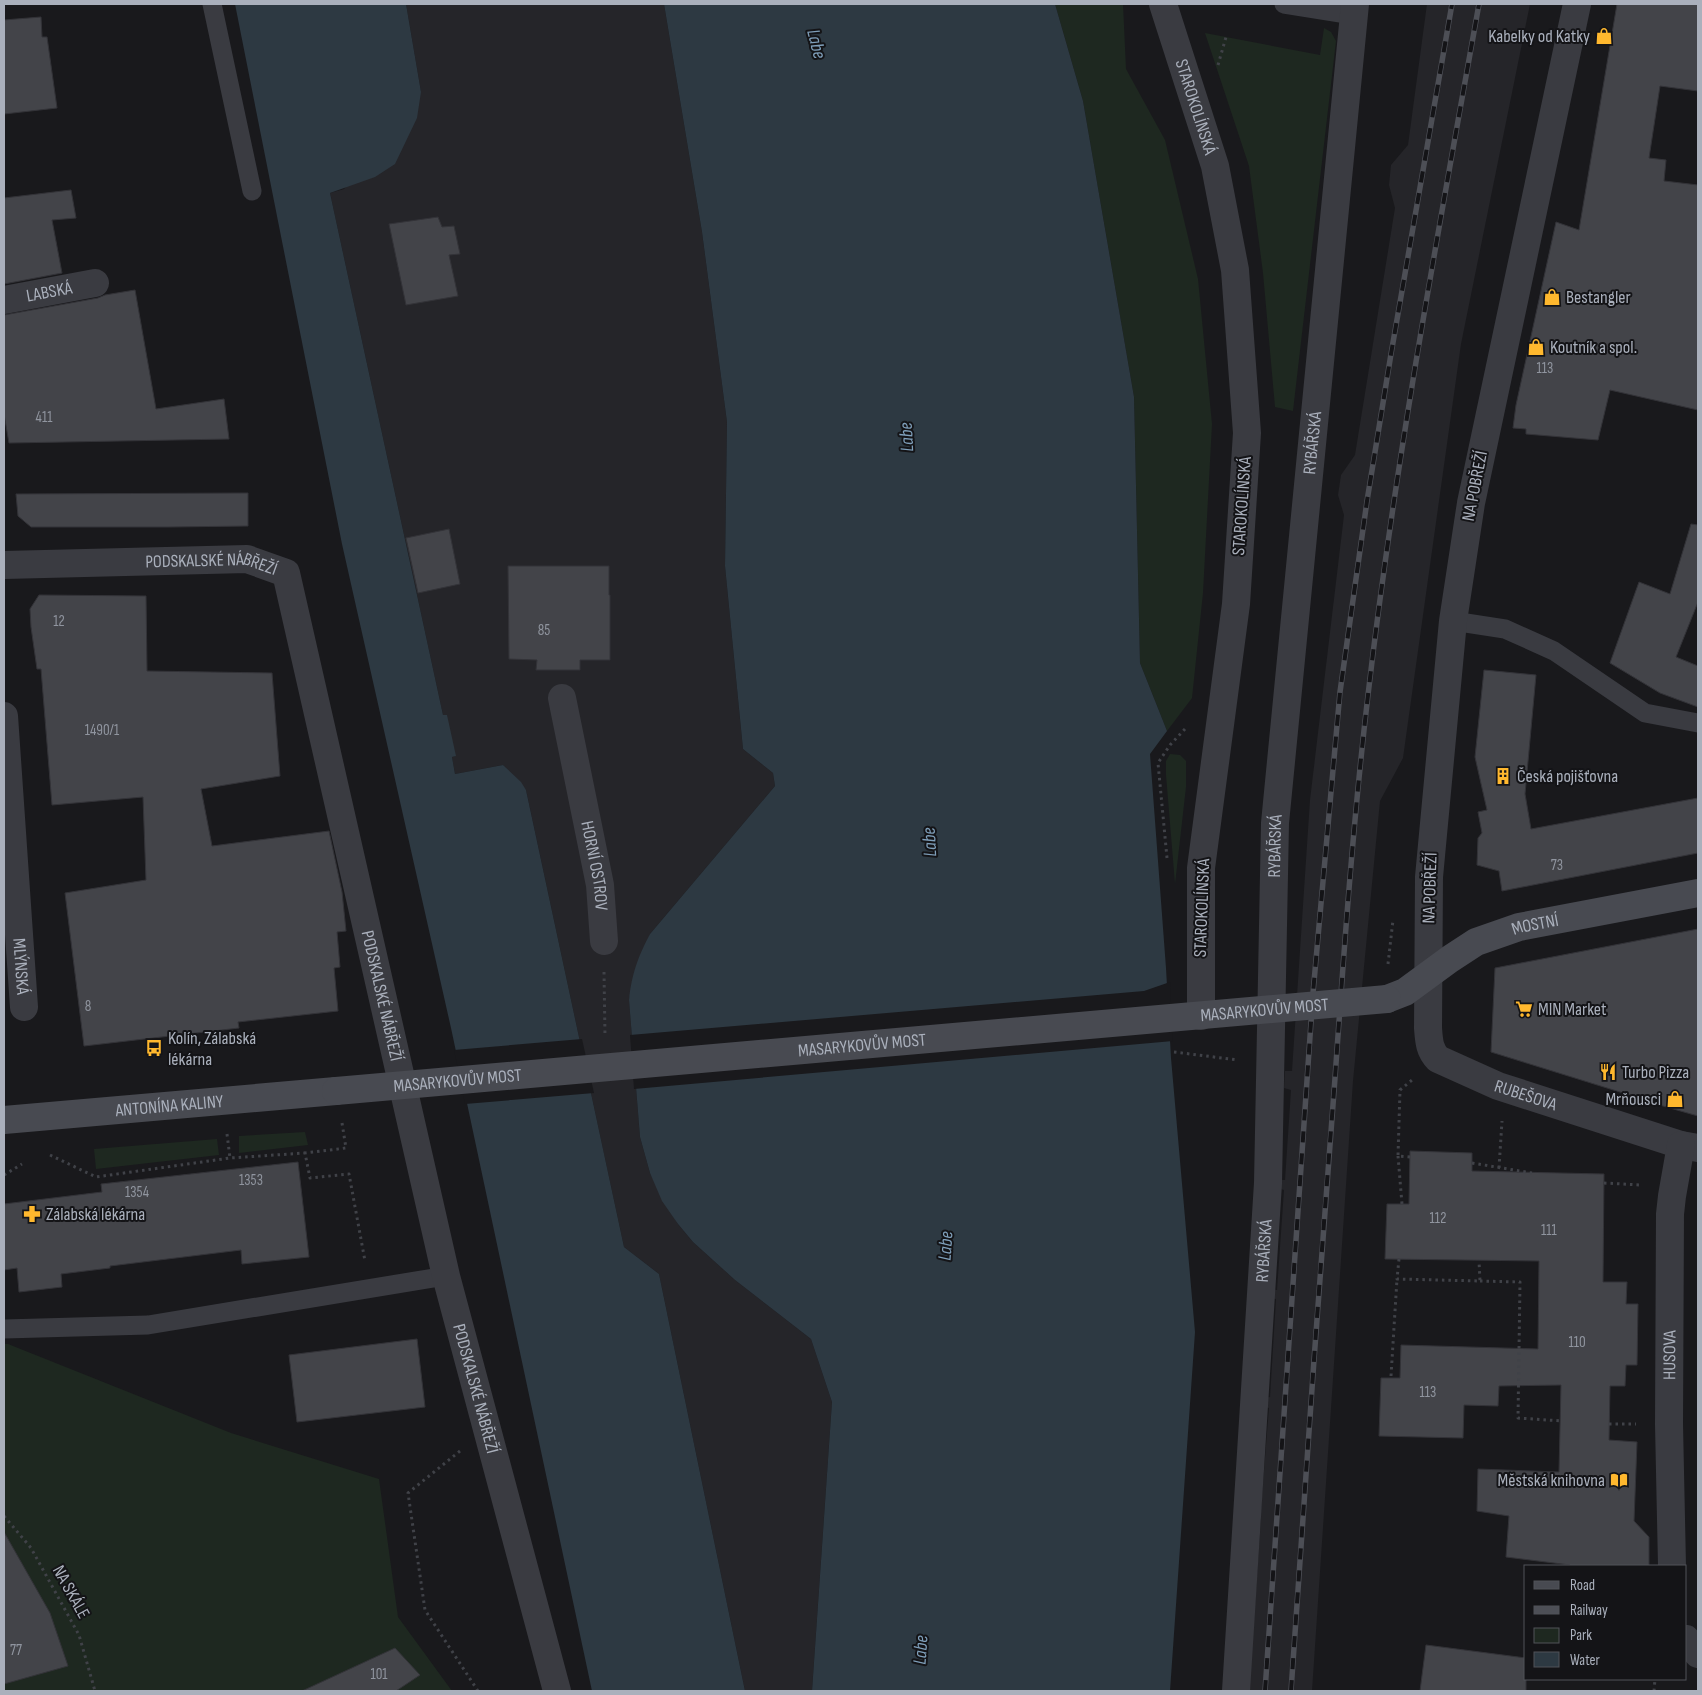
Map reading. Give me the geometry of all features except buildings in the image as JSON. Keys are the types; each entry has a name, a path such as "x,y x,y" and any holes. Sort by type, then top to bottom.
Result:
{"street":[{"name":"STAROKOLÍNSKÁ","path":"1163,4 1215,166 1232,252 1235,270 1247,433 1236,604 1201,868 1201,1016"},
{"name":"NA POBŘEŽÍ","path":"1428,976 1429,877 1453,622 1471,503 1577,4"},
{"name":"RYBÁŘSKÁ","path":"1236,1691 1268,1183 1276,823 1354,10"},
{"name":"LABSKÁ","path":"4,300 95,282"},
{"name":"PODSKALSKÉ NÁBŘEŽÍ","path":"4,565 247,559 286,573 446,1276 557,1691"},
{"name":"HORNÍ OSTROV","path":"562,698 600,885 604,941"},
{"name":"MLÝNSKÁ","path":"4,716 24,1008"},
{"name":"MOSTNÍ","path":"1387,999 1405,992 1476,942 1519,927 1698,893"},
{"name":"RUBEŠOVA","path":"1428,976 1430,1046 1433,1054 1438,1059 1498,1086 1690,1146"},
{"name":"MASARYKOVŮV MOST","path":"336,1091 1387,999"},
{"name":"ANTONÍNA KALINY","path":"4,1120 336,1091"},
{"name":"HUSOVA","path":"1672,1565 1669,1424 1670,1214 1672,1196 1690,1146"},
{"path":"1687,1640 1698,1654"}],"lane":[{"path":"212,4 252,191"},
{"path":"1284,4 1354,10"},
{"path":"1453,622 1505,628 1554,651 1644,713 1698,723"},
{"path":"4,1329 148,1325 446,1276"}],"path":[{"path":"1217,70 1226,37"},
{"path":"1168,866 1158,763 1170,745"},
{"path":"604,941 605,1037"},
{"path":"1174,1053 1271,1063"},
{"path":"1402,1204 1398,1156 1400,1090 1414,1078"},
{"path":"50,1155 96,1177 230,1158 346,1148 336,1091"},
{"path":"1499,1168 1502,1114"},
{"path":"227,1128 230,1158"},
{"path":"305,1153 310,1178 350,1174 370,1289"},
{"path":"1398,1156 1410,1157"},
{"path":"1472,1163 1532,1173"},
{"path":"4,1175 22,1164"},
{"path":"1486,1164 1486,1171"},
{"path":"1604,1183 1649,1186"},
{"path":"1391,1376 1398,1259"},
{"path":"1479,1260 1480,1281"},
{"path":"1397,1278 1520,1282 1518,1418 1562,1422"},
{"path":"1609,1424 1638,1424"},
{"path":"478,1691 425,1610 408,1493 488,1429"},
{"name":"NA SKÁLE","path":"4,1516 30,1548 78,1635 95,1691"}],"shaded area":[{"path":"406,4 664,4 702,232 727,422 725,566 743,749 773,773 775,786 650,934 629,999 640,1137 650,1173 678,1224 693,1242 735,1280 811,1339 832,1402 812,1691 745,1691 659,1274 624,1247 526,790 503,765 455,774 452,757 455,756 446,715 443,715 330,193 344,189 421,92"},
{"path":"1427,4 1530,4 1461,344 1403,758 1380,801 1353,1081 1312,1691 1249,1691 1261,1518 1253,1517 1261,1508 1269,1408 1261,1406 1261,1398 1270,1397 1276,1299 1269,1298 1270,1289 1277,1290 1284,1190 1277,1188 1277,1180 1285,1180 1291,1090 1284,1088 1285,1071 1292,1071 1310,800 1344,515 1338,495 1341,475 1355,455 1395,208 1389,185 1391,165 1408,145"}],"green space":[{"path":"1055,4 1123,4 1126,69 1165,140 1198,279 1212,424 1203,593 1192,698 1167,731 1140,663 1134,397 1083,101"},
{"path":"1324,28 1331,32 1336,41 1293,411 1275,407 1263,273 1249,166 1205,33 1320,55"},
{"path":"1170,754 1180,755 1186,761 1186,787 1175,884 1166,775 1166,761"},
{"path":"305,1132 308,1145 239,1153 239,1136"},
{"path":"217,1139 219,1155 96,1169 94,1149"},
{"path":"4,1344 231,1433 379,1479 398,1617 452,1691 4,1691"}],"water":[{"path":"235,4 406,4 421,92 417,118 395,164 375,177 330,193 443,715 447,715 456,756 452,757 455,774 503,765 521,782 526,790 624,1247 659,1274 745,1691 592,1691 451,1028 342,544"},
{"name":"Labe","path":"664,4 1055,4 1083,101 1134,397 1140,663 1167,731 1150,754 1171,1058 1195,1332 1170,1691 812,1691 832,1402 811,1339 735,1280 693,1242 662,1201 650,1173 640,1137 629,1000 636,966 650,934 775,786 773,773 743,749 725,566 727,422 702,232"}],"pier":[{"path":"1170,982 1173,1041 634,1089 630,1035 1144,991"},
{"path":"582,1039 594,1093 465,1104 454,1050"}],"railway":[{"path":"1265,1691 1313,993 1340,692 1367,501 1452,4"},
{"path":"1291,1691 1345,934 1368,695 1404,435 1479,4"}],"place":[{"name":"Kabelky od Katky","path":"1604,36"},
{"name":"Bestangler","path":"1552,297"},
{"name":"Koutník a spol.","path":"1536,347"},
{"name":"Česká pojišťovna","path":"1503,776"},
{"name":"MIN Market","path":"1524,1009"},
{"name":"Kolín, Zálabská lékárna","path":"154,1048"},
{"name":"Turbo Pizza","path":"1608,1072"},
{"name":"Mrňousci","path":"1675,1099"},
{"name":"Zálabská lékárna","path":"32,1214"},
{"name":"Městská knihovna","path":"1619,1480"}]}
